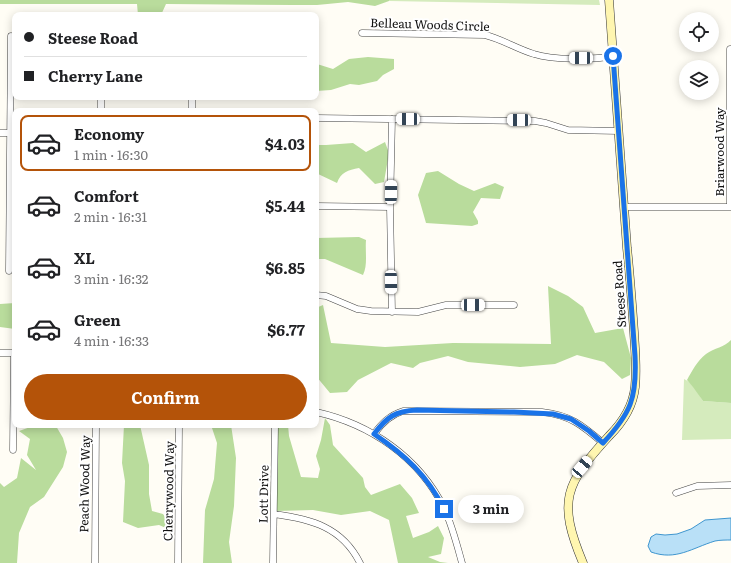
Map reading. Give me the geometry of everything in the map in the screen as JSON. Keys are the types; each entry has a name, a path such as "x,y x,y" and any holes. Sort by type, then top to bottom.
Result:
{"street":[{"name":"Steese Road","path":"583,563 570,527 568,513 569,499 576,477 582,467 615,430 628,412 635,387 636,369 609,0"},
{"name":"Belleau Woods Circle","path":"362,33 485,35 527,52 546,57 595,58 613,56"},
{"path":"9,271 12,133 11,36"},
{"name":"Briarwood Way","path":"624,207 730,207 730,49"},
{"path":"319,118 535,121 546,122 568,130 619,131"},
{"path":"392,119 390,207 392,312"},
{"path":"0,133 12,133"},
{"path":"319,206 390,207"},
{"path":"319,295 326,296 357,309 392,312 418,312 446,305 514,304"},
{"path":"0,353 12,353"},
{"path":"374,434 392,415 403,411 535,412 553,414 571,419 603,443"},
{"path":"319,413 346,421 374,434 404,456 427,481 439,498 446,514 462,563"},
{"path":"13,428 13,450"},
{"name":"Peach Wood Way","path":"95,563 96,428"},
{"name":"Cherrywood Way","path":"178,560 179,428"},
{"name":"Lott Drive","path":"273,563 275,428"},
{"path":"676,493 697,486 731,486"},
{"path":"274,514 302,519 324,526 346,543 360,563"}],"green space":[{"path":"0,0 389,0 375,6 348,2 317,5 166,4 162,12 138,12 137,4 0,4"},
{"path":"599,0 600,5 389,1"},
{"path":"368,57 394,59 394,69 383,75 377,81 359,85 350,84 331,90 319,91 319,65 333,69 349,59"},
{"path":"385,142 389,153 384,182 375,184 359,168 345,172 337,183 319,174 319,145 353,143 366,152"},
{"path":"438,171 474,191 495,183 504,187 500,199 481,198 473,212 478,224 472,226 426,223 418,195 426,173"},
{"path":"359,237 366,240 366,263 363,275 325,259 319,259 319,238"},
{"path":"548,286 568,296 583,307 595,333 623,328 631,358 630,375 622,379 604,362 577,355 555,364 520,367 468,362 448,356 420,363 413,368 391,363 358,380 347,392 330,393 319,380 319,307 323,305 331,343 385,347 453,343 551,344"},
{"path":"12,303 12,329 0,327 0,304"},
{"path":"731,340 731,403 703,401 687,380 695,366 703,357"},
{"path":"684,379 693,386 703,401 731,403 731,439 682,440"},
{"path":"325,418 330,425 333,445 363,478 365,487 371,495 400,484 412,498 419,513 406,516 413,538 429,532 438,526 444,538 441,554 428,557 440,562 448,563 398,563 389,520 370,511 341,515 313,510 276,511 278,428 288,428 289,436 301,477 318,478 320,469 316,456"},
{"path":"28,428 57,428 63,438 67,452 63,467 44,497 30,507 19,533 17,563 0,563 0,483 4,487 17,478 21,458 36,470 27,455 30,439 19,431"},
{"path":"124,428 141,428 149,465 149,494 152,511 163,514 170,524 166,528 159,525 138,528 123,522 125,481 122,463"},
{"path":"212,428 231,428 236,458 234,506 229,542 232,563 203,563 205,510 214,479 217,443"}],"water":[{"path":"731,518 731,540 715,541 684,552 668,555 651,552 648,546 651,537 656,534 677,534 691,529 705,520"}],"route":[{"path":"444,509 439,498 412,463 390,444 374,434 392,415 403,411 417,410 542,412 564,416 571,419 582,425 603,443 615,430 630,408 635,387 636,369 613,56"}]}
